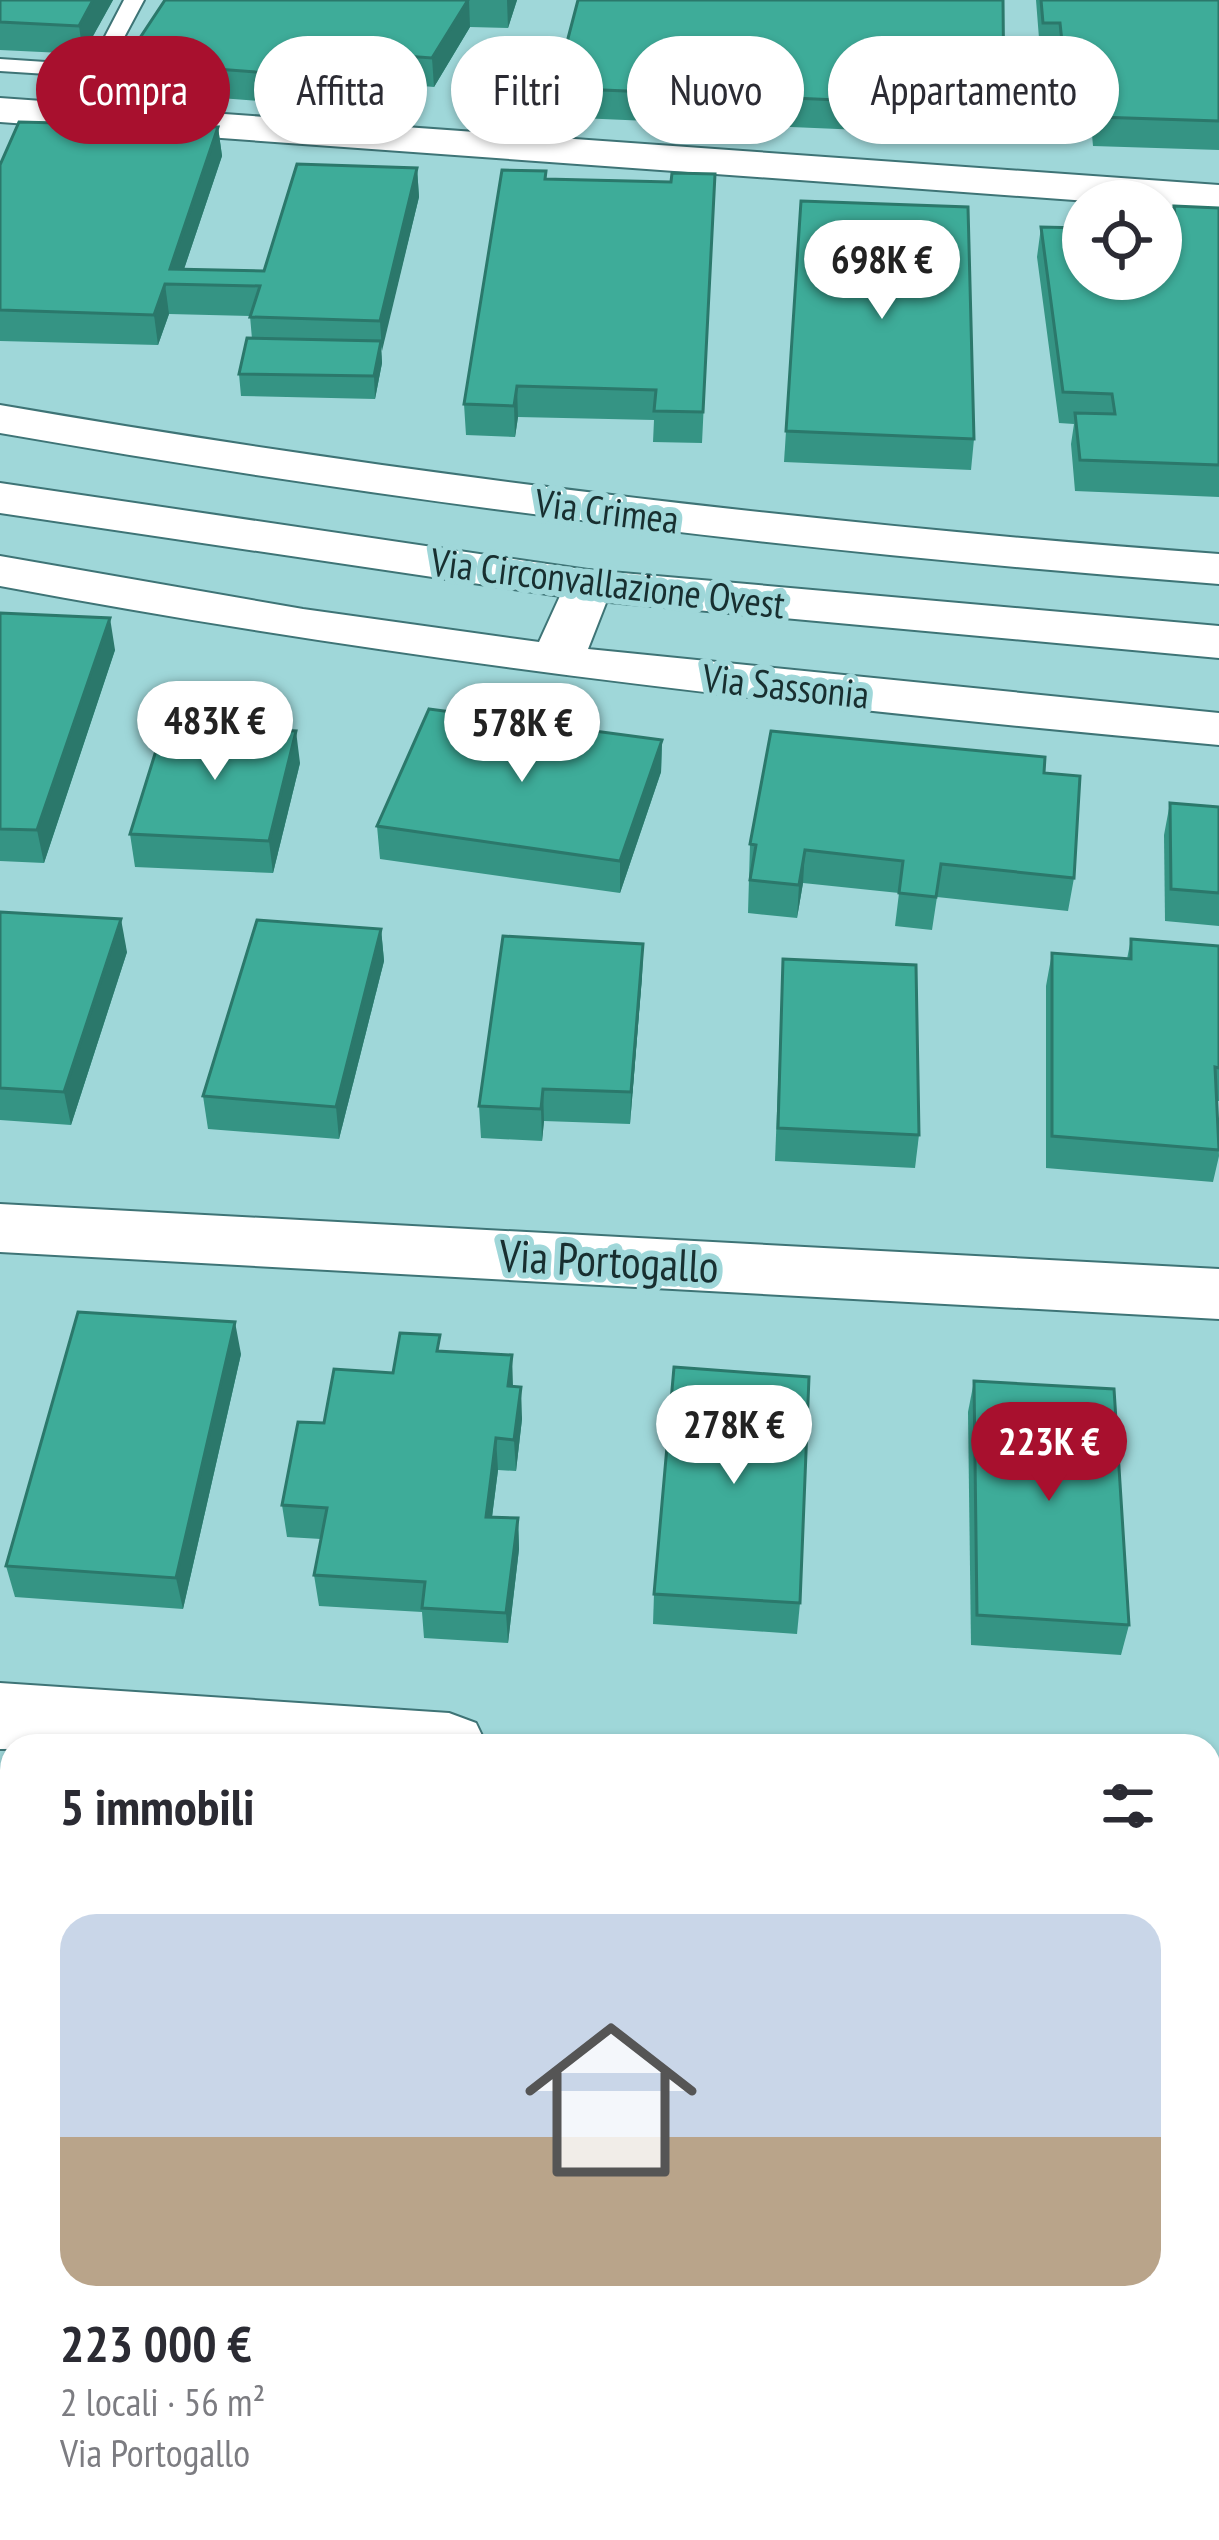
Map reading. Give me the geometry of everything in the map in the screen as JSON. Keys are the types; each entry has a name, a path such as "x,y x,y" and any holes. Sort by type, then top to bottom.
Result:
{"street":[{"path":"0,110 1219,198"},
{"name":"Via Crimea","path":"0,419 187,453 571,507 834,537 1219,569"},
{"name":"Via Circonvallazione Ovest","path":"0,498 587,585 1219,642"},
{"name":"Via Sassonia","path":"0,571 182,607 557,662 1219,729"},
{"path":"557,662 587,585"},
{"name":"Via Portogallo","path":"0,1228 1219,1294"},
{"path":"0,1717 263,1734"}],"lane":[{"path":"0,65 63,69 106,54 134,0"}],"building":[{"path":"0,0 93,0 79,26 0,22"},
{"path":"165,0 468,0 432,58 427,58 427,36 254,36 254,72 230,70 230,36 141,36"},
{"path":"578,0 1003,0 1003,36 828,36 828,100 804,99 804,36 627,36 627,91 603,90 603,36 569,36"},
{"path":"1041,0 1219,0 1219,121 1119,118 1119,36 1061,36 1060,23 1043,23"},
{"path":"19,122 36,122 36,144 212,144 170,269 264,271 297,164 417,168 380,321 250,317 260,286 165,284 154,315 0,310 0,165"},
{"path":"502,170 546,171 545,179 671,182 672,173 715,174 703,412 654,411 656,390 517,386 514,406 464,404"},
{"path":"801,201 968,207 974,439 786,431"},
{"path":"1182,206 1219,208 1219,465 1080,460 1075,413 1115,414 1112,394 1063,392 1041,227 1062,228 1062,300 1182,300"},
{"path":"247,338 381,341 374,376 239,374"},
{"path":"0,613 110,618 37,830 0,829"},
{"path":"429,709 662,740 620,861 377,826"},
{"path":"164,725 296,731 269,841 130,834"},
{"path":"771,731 1045,757 1044,773 1080,776 1074,878 941,864 936,897 899,893 903,861 805,850 799,885 750,880 756,845 750,844"},
{"path":"1170,803 1219,807 1219,893 1171,889"},
{"path":"0,912 121,919 64,1092 0,1088"},
{"path":"257,920 381,929 336,1107 203,1096"},
{"path":"503,936 643,944 631,1092 543,1089 541,1109 479,1106"},
{"path":"1131,939 1219,946 1219,1068 1215,1067 1219,1150 1052,1136 1052,953 1131,959"},
{"path":"783,959 916,965 919,1135 778,1128"},
{"path":"78,1312 235,1322 176,1578 6,1566"},
{"path":"400,1333 440,1335 437,1351 512,1355 508,1386 521,1387 514,1440 496,1438 486,1517 518,1518 506,1613 422,1608 425,1582 314,1575 327,1508 282,1505 298,1422 324,1423 334,1369 393,1373"},
{"path":"674,1367 809,1377 800,1603 654,1594"},
{"path":"974,1381 1114,1389 1129,1625 977,1615"}]}
